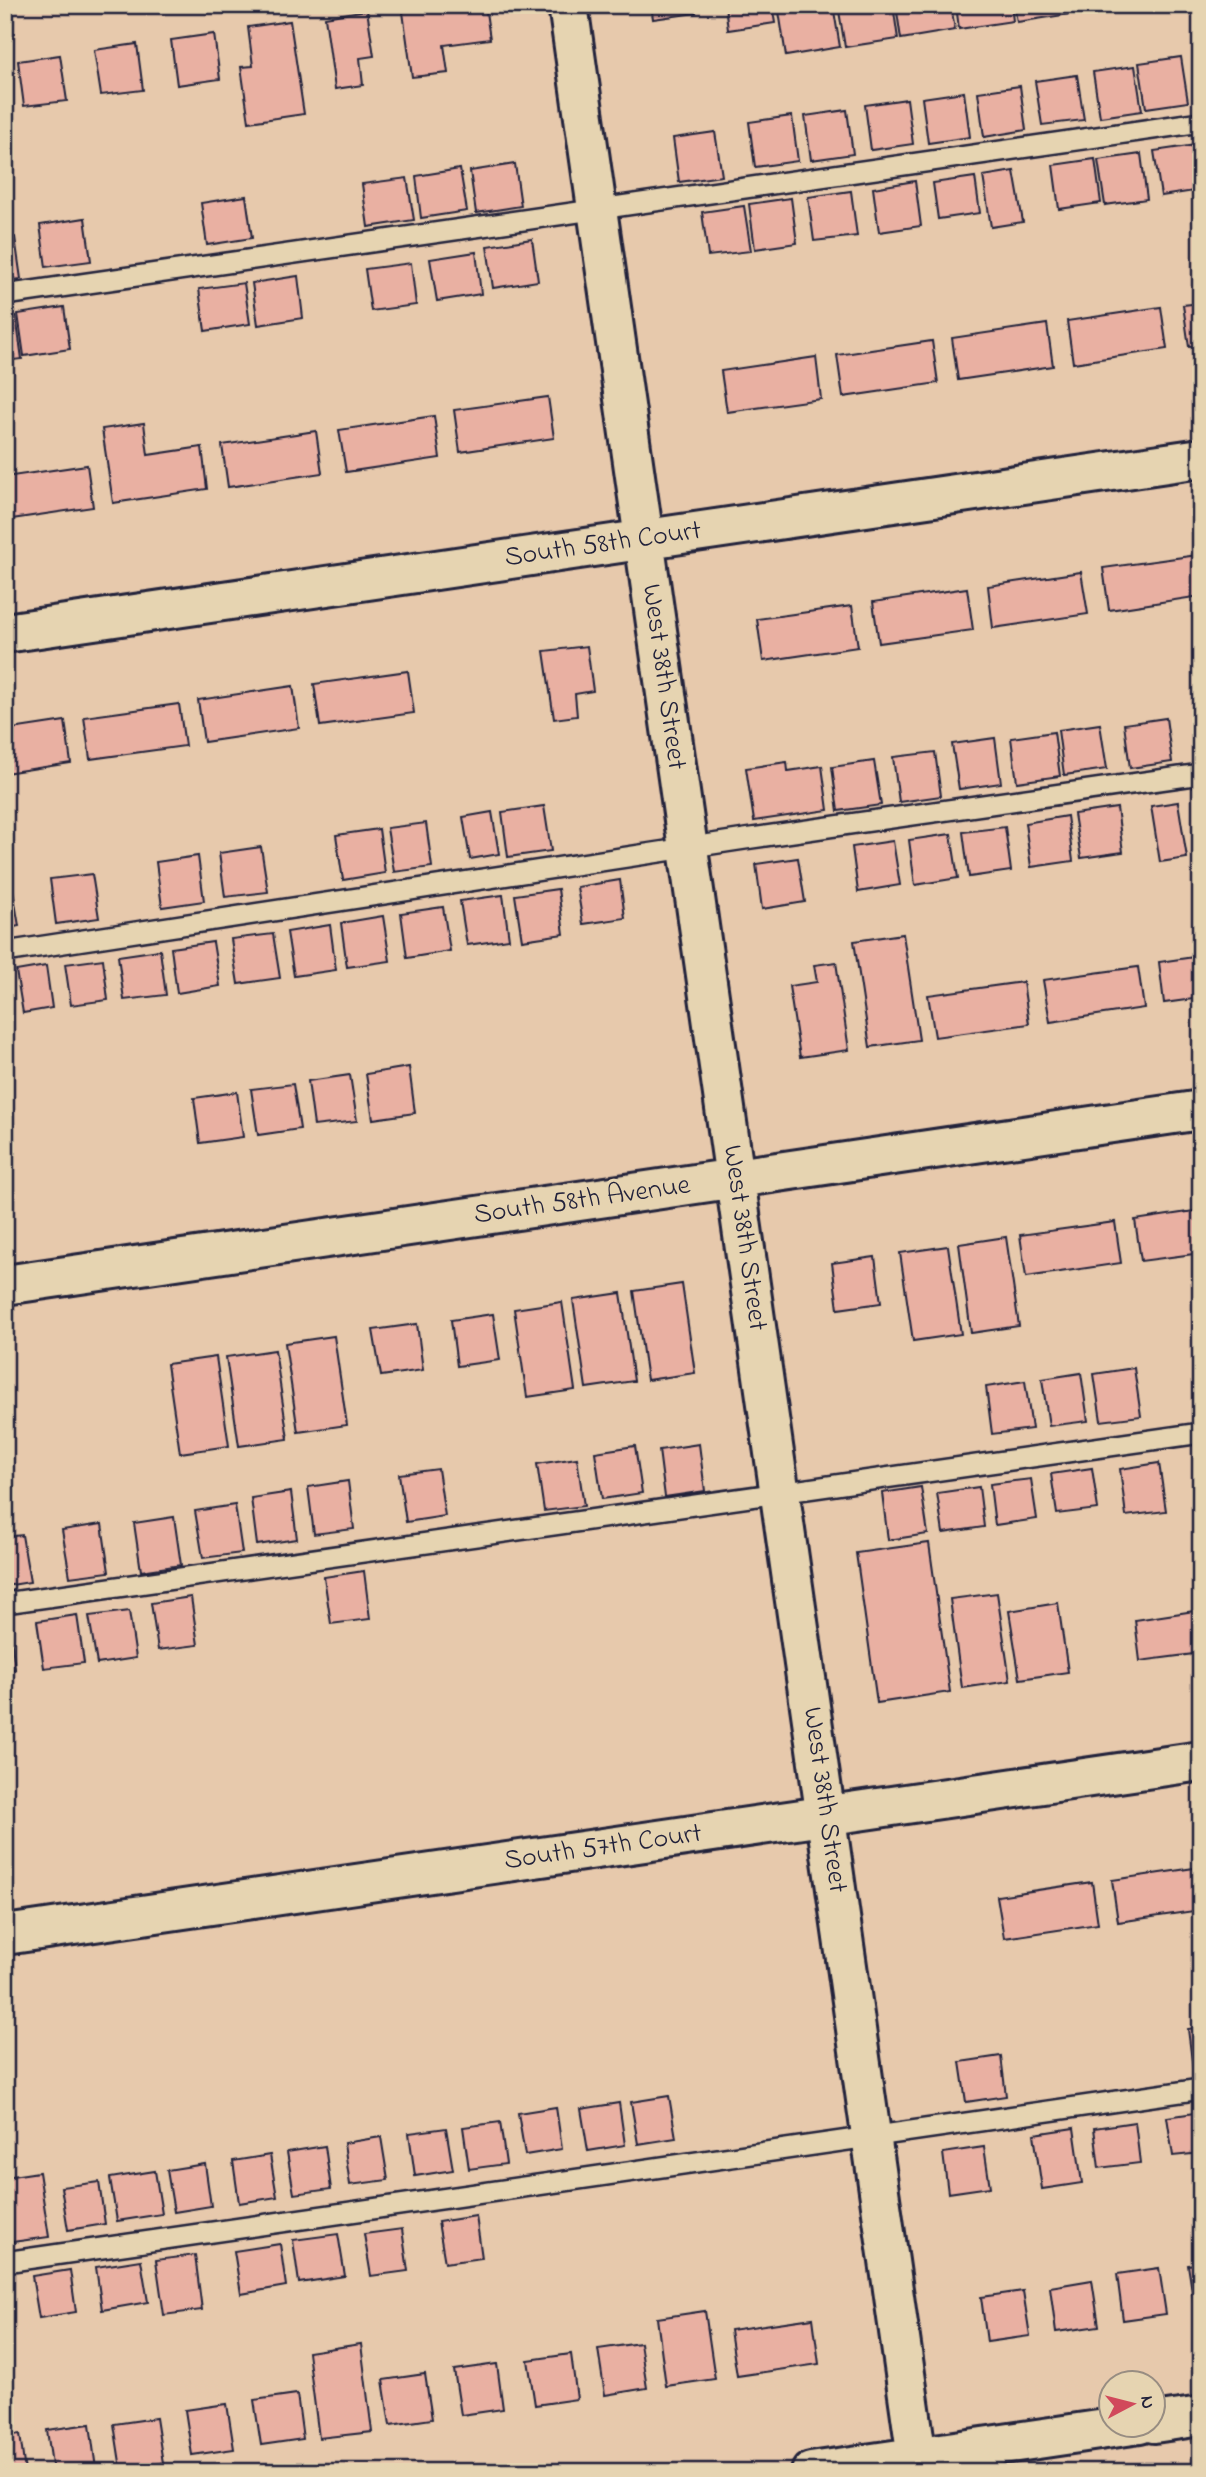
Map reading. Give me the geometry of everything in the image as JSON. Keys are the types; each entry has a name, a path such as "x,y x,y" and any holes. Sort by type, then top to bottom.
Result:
{"street":[{"name":"West 38th Street","path":"568,5 918,2464"},
{"name":"South 58th Court","path":"5,633 1201,458"},
{"name":"South 58th Avenue","path":"5,1285 1201,1110"},
{"name":"South 57th Court","path":"5,1935 1201,1762"},
{"path":"1168,2421 1201,2416"},
{"path":"811,2472 918,2464 1098,2432"}],"lane":[{"path":"5,295 1201,122"},
{"path":"5,952 688,848 1201,774"},
{"path":"5,1603 1201,1433"},
{"path":"5,2262 1201,2089"}],"building":[{"path":"402,5 485,5 490,39 444,45 448,73 412,77"},
{"path":"651,5 695,5 696,13 653,19"},
{"path":"725,5 772,5 775,23 728,30"},
{"path":"778,5 833,5 840,47 786,56"},
{"path":"838,5 893,5 898,39 845,47"},
{"path":"896,5 951,5 955,30 901,39"},
{"path":"956,5 1011,5 1013,21 959,29"},
{"path":"1014,5 1069,5 1070,14 1017,22"},
{"path":"367,10 374,56 360,58 363,85 335,89 325,17"},
{"path":"290,21 304,114 249,122 241,67 253,66 248,27"},
{"path":"214,34 220,79 177,85 171,40"},
{"path":"137,44 143,90 101,95 94,50"},
{"path":"60,55 67,101 24,106 18,61"},
{"path":"1181,57 1188,102 1146,108 1139,63"},
{"path":"1135,66 1142,111 1100,117 1093,72"},
{"path":"1077,75 1084,120 1042,125 1035,81"},
{"path":"1020,86 1026,130 984,137 978,92"},
{"path":"964,92 970,137 928,143 922,98"},
{"path":"907,99 913,144 871,150 865,105"},
{"path":"847,110 853,154 811,160 805,116"},
{"path":"792,116 798,161 755,167 749,122"},
{"path":"715,132 722,176 679,182 673,138"},
{"path":"1196,145 1201,190 1161,196 1154,151"},
{"path":"1141,154 1147,199 1105,205 1098,160"},
{"path":"1095,159 1101,203 1059,209 1053,165"},
{"path":"515,164 521,206 476,213 470,171"},
{"path":"460,169 467,211 421,218 416,176"},
{"path":"1014,171 1023,222 991,227 983,176"},
{"path":"975,177 980,213 938,219 933,183"},
{"path":"407,178 414,220 368,227 362,184"},
{"path":"915,181 921,226 879,232 873,188"},
{"path":"851,191 857,236 814,241 808,197"},
{"path":"246,196 252,238 207,245 201,203"},
{"path":"791,198 797,243 755,249 749,204"},
{"path":"744,206 751,251 708,256 702,212"},
{"path":"85,218 91,261 46,267 40,225"},
{"path":"15,237 21,279 5,281 5,238"},
{"path":"532,239 538,281 493,288 487,246"},
{"path":"476,252 481,294 437,301 430,259"},
{"path":"411,263 416,305 371,311 365,269"},
{"path":"298,276 303,318 258,325 252,283"},
{"path":"244,283 250,324 205,331 199,289"},
{"path":"1201,303 1201,346 1189,347 1183,305"},
{"path":"64,307 70,349 24,356 18,314"},
{"path":"1161,307 1167,349 1073,363 1067,321"},
{"path":"16,316 22,359 5,361 5,318"},
{"path":"1047,324 1053,366 958,380 952,338"},
{"path":"932,341 938,383 843,397 837,355"},
{"path":"816,357 821,399 727,412 721,371"},
{"path":"548,397 554,438 460,452 454,410"},
{"path":"434,416 440,458 346,472 339,430"},
{"path":"144,423 148,455 202,447 207,489 113,503 102,429"},
{"path":"316,431 322,473 228,487 222,445"},
{"path":"87,465 93,507 5,520 5,477"},
{"path":"1198,555 1201,596 1109,610 1103,568"},
{"path":"1081,572 1088,614 993,628 988,586"},
{"path":"967,588 973,630 879,643 873,602"},
{"path":"852,606 858,647 763,661 757,619"},
{"path":"587,646 593,691 575,694 577,716 554,719 544,651"},
{"path":"408,671 414,713 320,726 314,684"},
{"path":"293,686 299,728 204,742 198,700"},
{"path":"179,704 185,746 90,759 84,717"},
{"path":"1166,718 1172,762 1130,768 1124,724"},
{"path":"65,721 71,763 5,773 5,730"},
{"path":"1100,724 1107,769 1064,775 1058,730"},
{"path":"1054,732 1060,776 1017,782 1011,738"},
{"path":"995,738 1001,783 959,789 952,744"},
{"path":"935,752 941,796 899,802 893,757"},
{"path":"874,761 881,805 838,811 832,767"},
{"path":"787,762 788,771 822,766 828,810 754,821 746,768"},
{"path":"1178,802 1187,858 1160,862 1151,806"},
{"path":"544,806 551,851 508,857 502,812"},
{"path":"1117,808 1123,852 1081,858 1074,814"},
{"path":"492,812 499,854 470,859 463,817"},
{"path":"1067,816 1073,861 1031,867 1025,823"},
{"path":"426,823 432,867 394,872 387,828"},
{"path":"1005,827 1011,871 969,877 963,832"},
{"path":"379,829 385,873 343,880 336,835"},
{"path":"951,834 958,878 915,885 909,840"},
{"path":"893,841 900,885 858,892 852,847"},
{"path":"261,847 268,892 225,897 219,853"},
{"path":"198,856 204,901 162,907 156,862"},
{"path":"798,858 805,902 762,909 756,864"},
{"path":"92,874 99,918 56,924 50,879"},
{"path":"620,880 625,918 583,924 577,887"},
{"path":"12,885 19,926 5,929 5,886"},
{"path":"558,889 564,934 522,940 515,895"},
{"path":"503,895 509,939 467,945 460,901"},
{"path":"443,907 450,951 407,958 401,913"},
{"path":"383,916 390,961 347,967 341,923"},
{"path":"330,925 336,970 294,976 287,932"},
{"path":"273,934 280,978 238,984 231,939"},
{"path":"903,934 919,1040 870,1047 854,941"},
{"path":"213,942 220,986 177,993 171,948"},
{"path":"160,950 166,995 124,1000 118,956"},
{"path":"1201,956 1201,998 1164,1003 1159,962"},
{"path":"103,959 108,1000 71,1005 65,964"},
{"path":"836,962 849,1050 800,1057 789,986 817,982 814,965"},
{"path":"46,966 52,1008 23,1013 16,971"},
{"path":"1138,967 1144,1008 1050,1022 1043,980"},
{"path":"1023,982 1029,1024 935,1037 928,995"},
{"path":"409,1067 415,1113 373,1119 366,1074"},
{"path":"350,1075 357,1121 314,1126 308,1081"},
{"path":"293,1084 300,1129 258,1135 251,1089"},
{"path":"237,1092 243,1137 200,1143 194,1098"},
{"path":"1201,1210 1201,1253 1141,1261 1135,1220"},
{"path":"1115,1222 1121,1263 1026,1277 1020,1235"},
{"path":"1006,1237 1019,1326 971,1333 959,1244"},
{"path":"948,1246 961,1334 913,1341 900,1253"},
{"path":"875,1257 881,1303 838,1309 832,1263"},
{"path":"682,1284 695,1373 647,1380 634,1291"},
{"path":"621,1293 634,1381 586,1388 573,1300"},
{"path":"562,1302 575,1390 527,1397 514,1309"},
{"path":"493,1314 500,1360 457,1366 451,1320"},
{"path":"417,1324 423,1370 381,1376 373,1330"},
{"path":"334,1336 347,1425 298,1432 285,1343"},
{"path":"275,1350 288,1439 239,1446 226,1357"},
{"path":"216,1357 229,1446 180,1453 167,1364"},
{"path":"1134,1368 1141,1416 1101,1421 1094,1374"},
{"path":"1081,1373 1088,1421 1049,1426 1042,1379"},
{"path":"1025,1381 1032,1429 992,1434 986,1387"},
{"path":"699,1444 705,1491 665,1497 659,1450"},
{"path":"635,1446 642,1493 602,1499 595,1452"},
{"path":"577,1458 584,1506 544,1511 537,1464"},
{"path":"1159,1463 1166,1511 1126,1516 1120,1469"},
{"path":"1092,1468 1098,1509 1057,1514 1051,1474"},
{"path":"438,1469 445,1516 406,1522 399,1474"},
{"path":"1031,1479 1037,1519 995,1525 990,1484"},
{"path":"348,1481 354,1529 314,1534 308,1487"},
{"path":"921,1487 928,1534 888,1540 882,1493"},
{"path":"979,1487 984,1527 943,1533 937,1493"},
{"path":"291,1492 297,1539 257,1545 251,1498"},
{"path":"235,1505 242,1553 203,1558 195,1511"},
{"path":"174,1517 181,1565 141,1571 134,1523"},
{"path":"102,1524 109,1572 70,1577 62,1530"},
{"path":"22,1535 30,1582 5,1586 5,1537"},
{"path":"929,1543 950,1692 877,1703 856,1553"},
{"path":"364,1571 370,1619 331,1624 324,1577"},
{"path":"997,1593 1010,1681 962,1688 950,1599"},
{"path":"191,1597 198,1645 158,1650 151,1603"},
{"path":"1058,1603 1068,1672 1020,1679 1009,1611"},
{"path":"1201,1610 1201,1653 1140,1661 1135,1620"},
{"path":"129,1611 136,1658 97,1664 89,1616"},
{"path":"77,1615 84,1663 44,1668 37,1621"},
{"path":"10,1628 15,1669 5,1670 5,1629"},
{"path":"1201,1867 1201,1910 1118,1922 1112,1880"},
{"path":"1092,1882 1098,1924 1004,1938 997,1896"},
{"path":"1201,2027 1201,2068 1193,2069 1188,2029"},
{"path":"1001,2056 1006,2096 966,2102 960,2062"},
{"path":"669,2096 676,2138 638,2144 631,2102"},
{"path":"619,2103 625,2145 588,2151 581,2109"},
{"path":"556,2107 562,2149 525,2155 518,2113"},
{"path":"1201,2112 1201,2153 1173,2156 1167,2117"},
{"path":"500,2122 506,2164 469,2169 463,2127"},
{"path":"1135,2122 1140,2163 1099,2168 1094,2128"},
{"path":"446,2128 453,2170 415,2176 409,2133"},
{"path":"1074,2128 1082,2183 1042,2189 1034,2134"},
{"path":"381,2137 388,2180 350,2185 344,2143"},
{"path":"325,2146 331,2189 294,2194 287,2152"},
{"path":"984,2147 990,2187 948,2193 943,2153"},
{"path":"270,2155 277,2197 239,2203 233,2161"},
{"path":"205,2164 211,2206 174,2212 167,2170"},
{"path":"155,2171 162,2214 117,2221 110,2178"},
{"path":"39,2172 49,2237 5,2243 5,2177"},
{"path":"99,2182 105,2224 68,2230 61,2187"},
{"path":"476,2216 482,2258 445,2263 438,2222"},
{"path":"402,2229 408,2271 371,2276 364,2234"},
{"path":"338,2234 345,2276 299,2283 293,2240"},
{"path":"280,2244 286,2286 241,2294 234,2251"},
{"path":"195,2255 202,2310 164,2315 156,2260"},
{"path":"141,2260 148,2302 102,2310 96,2267"},
{"path":"1201,2263 1201,2309 1195,2310 1188,2265"},
{"path":"1159,2268 1166,2314 1123,2320 1117,2274"},
{"path":"70,2270 76,2312 39,2318 32,2276"},
{"path":"1092,2280 1099,2326 1056,2332 1050,2287"},
{"path":"1023,2291 1030,2336 987,2342 981,2297"},
{"path":"705,2311 715,2379 666,2386 657,2318"},
{"path":"813,2318 819,2364 737,2376 730,2330"},
{"path":"640,2343 647,2388 605,2395 598,2349"},
{"path":"361,2344 372,2432 319,2438 308,2352"},
{"path":"571,2354 577,2399 535,2405 528,2360"},
{"path":"497,2364 503,2409 461,2415 454,2370"},
{"path":"425,2374 432,2419 390,2425 383,2380"},
{"path":"297,2394 303,2439 261,2445 254,2400"},
{"path":"227,2404 234,2449 192,2455 185,2410"},
{"path":"156,2418 163,2463 121,2469 114,2424"},
{"path":"90,2424 96,2469 53,2472 47,2430"},
{"path":"20,2434 25,2472 5,2472 5,2436"}]}
